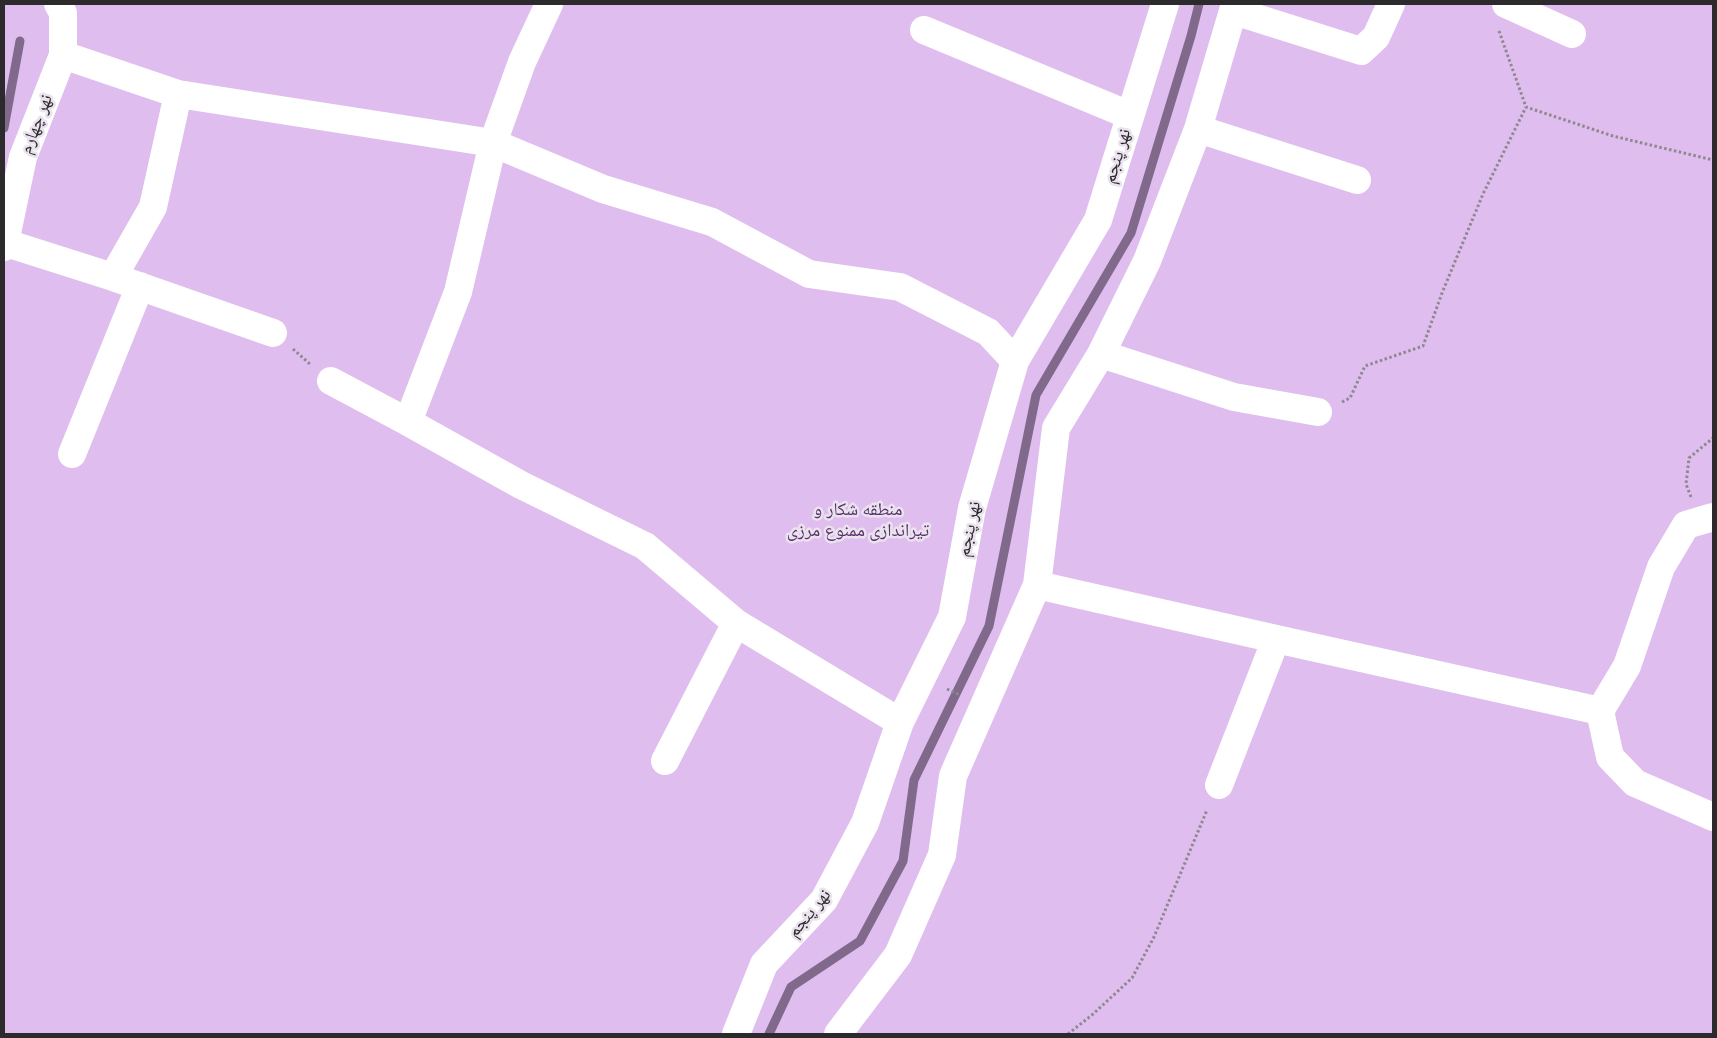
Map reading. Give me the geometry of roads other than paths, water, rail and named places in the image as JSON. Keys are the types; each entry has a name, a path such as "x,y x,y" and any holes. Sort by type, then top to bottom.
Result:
{"street":[{"name":"نهر چهارم","path":"5,245 23,157 63,55 63,12 58,4"},
{"path":"408,422 458,292 493,143 522,62 549,4"},
{"name":"نهر پنجم","path":"736,1034 764,964 824,900 865,823 900,722 952,617 972,508 1015,361 1098,220 1165,4"},
{"path":"838,1034 898,955 942,856 953,776 1037,585 1056,428 1101,354 1147,261 1198,129 1234,7 1361,51 1376,37 1391,4"},
{"path":"1501,13 1572,34"},
{"path":"924,30 1129,115"},
{"path":"63,55 178,94 493,143 603,189 712,222 809,274 900,287 988,332 1015,361"},
{"path":"113,277 153,207 178,94"},
{"path":"1198,129 1357,180"},
{"path":"5,245 113,277 273,333"},
{"path":"72,454 140,286"},
{"path":"1101,354 1234,397 1318,412"},
{"path":"331,381 521,485 645,546 736,623 900,722"},
{"path":"1706,519 1686,525 1661,567 1626,666 1600,711 1610,757 1635,783 1713,817"},
{"path":"1037,585 1600,711"},
{"path":"665,761 736,623"},
{"path":"1219,785 1276,638"}],"waterway":[{"path":"769,1034 791,987 860,941 903,861 914,780 989,626 1036,395 1131,233 1199,4"},
{"name":"نهر چهارم","path":"4,128 20,41"}],"park label":[{"name":"منطقه شکار و تیراندازی ممنوع مرزی","path":"858,519"}]}
